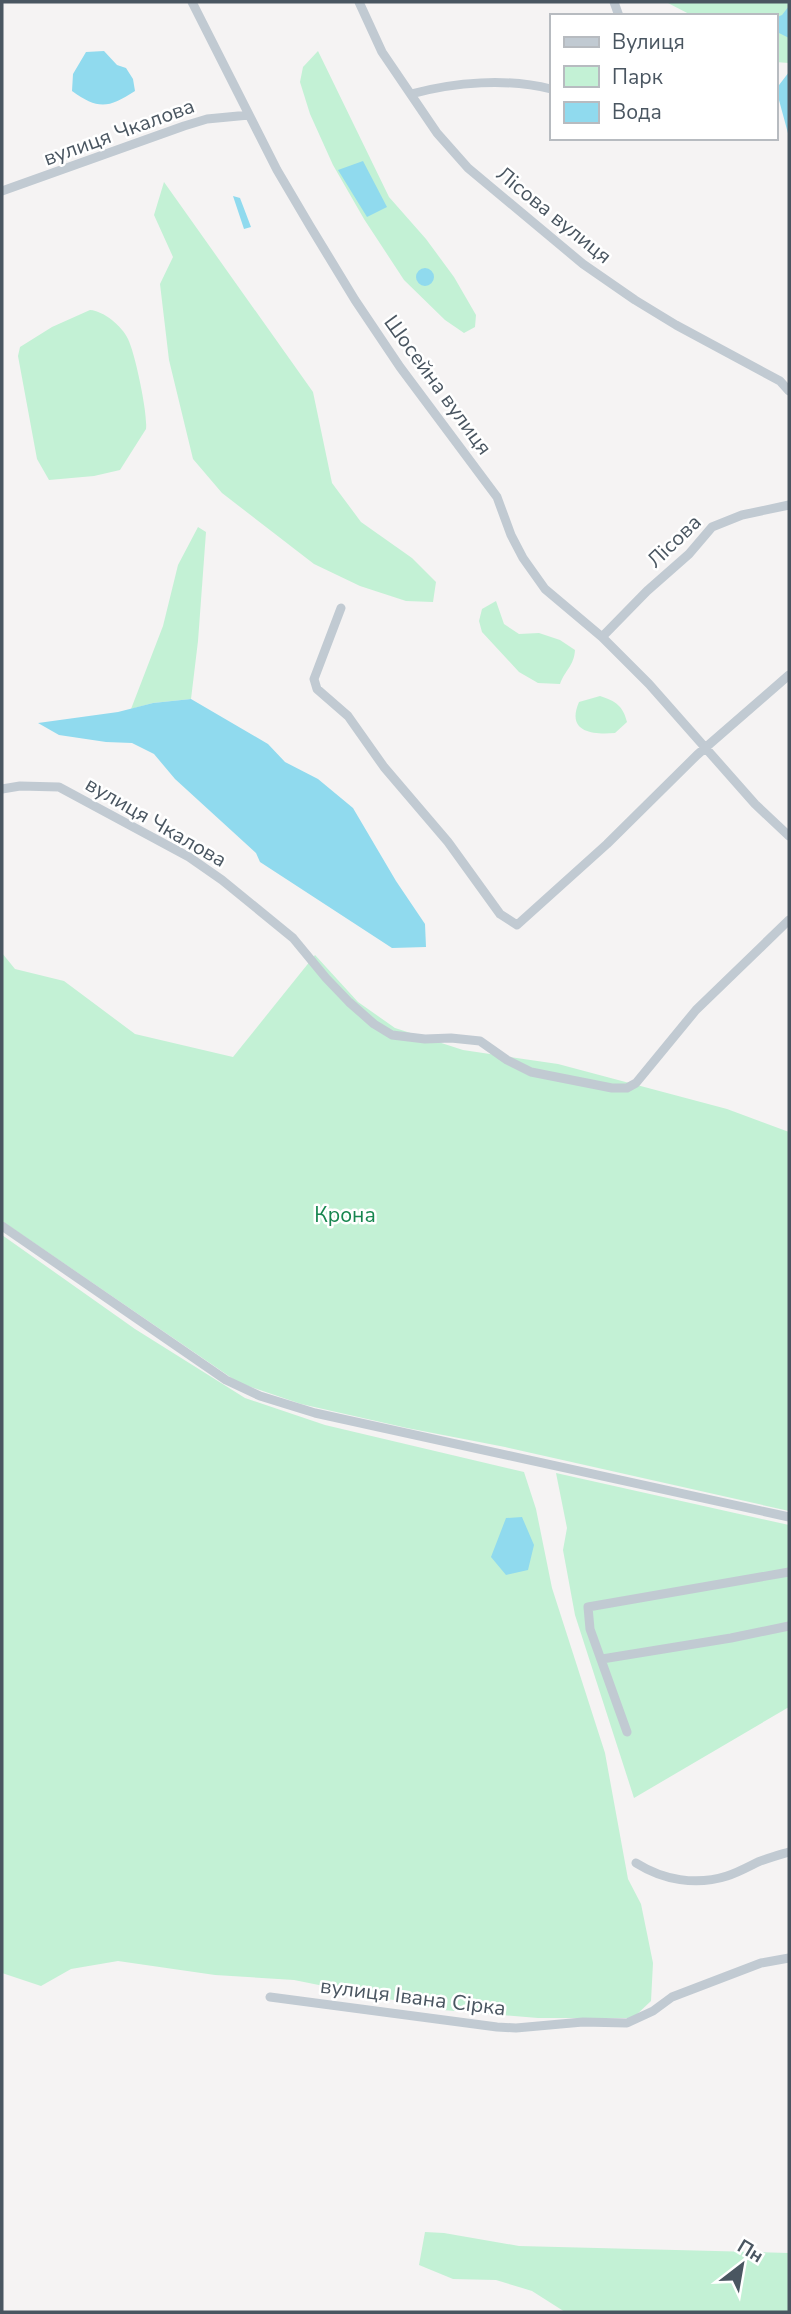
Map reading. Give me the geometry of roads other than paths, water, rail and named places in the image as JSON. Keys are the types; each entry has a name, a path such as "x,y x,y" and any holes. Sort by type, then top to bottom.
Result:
{"street":[{"name":"Шосейна вулиця","path":"191,2 277,170 355,300 400,367 497,498 523,558 545,589 602,637 665,701 755,804 789,836"},
{"name":"Лісова вулиця","path":"359,2 382,52 438,133 468,167 583,264 646,306 780,381 789,391"},
{"path":"411,94 435,88 478,84 509,83 550,89"},
{"name":"вулиця Чкалова","path":"2,191 195,122 249,115"},
{"name":"Лісова","path":"602,637 689,554 712,527 743,515 789,505"},
{"path":"341,608 314,679 317,689 348,716 384,767 448,842 500,914 517,925 607,844 697,755 789,675"},
{"name":"вулиця Чкалова","path":"2,789 59,786 188,857 222,880 293,938 349,1002 374,1024 392,1035 480,1041 507,1060 531,1072 612,1088 627,1088 636,1083 696,1010 789,920"},
{"path":"2,1226 226,1380 260,1396 315,1413 789,1517"},
{"path":"627,1732 590,1629 588,1606 789,1573"},
{"path":"602,1658 789,1626"},
{"path":"636,1863 651,1872 696,1881 727,1876 762,1860 789,1852"},
{"name":"вулиця Івана Сірка","path":"270,1997 497,2027 516,2028 583,2022 627,2023 653,2011 672,1997 761,1963 789,1958"}],"water":[{"path":"789,6 789,38 777,32 777,17"},
{"path":"104,51 117,65 126,68 133,79 135,91 118,101 97,104 72,91 73,74 86,52"},
{"path":"789,72 789,137 777,93 777,88"},
{"path":"363,161 387,207 367,217 338,170"},
{"path":"233,196 240,198 251,227 244,229"},
{"path":"425,268 431,271 434,277 431,283 425,286 419,283 416,277 419,271"},
{"path":"191,699 268,744 285,762 318,779 353,808 425,924 426,947 392,948 260,862 256,853 175,779 154,754 132,743 59,735 38,723"},
{"path":"522,1517 534,1545 528,1570 506,1575 491,1557 506,1518"}],"park label":[{"name":"Крона","path":"345,1215"}]}
